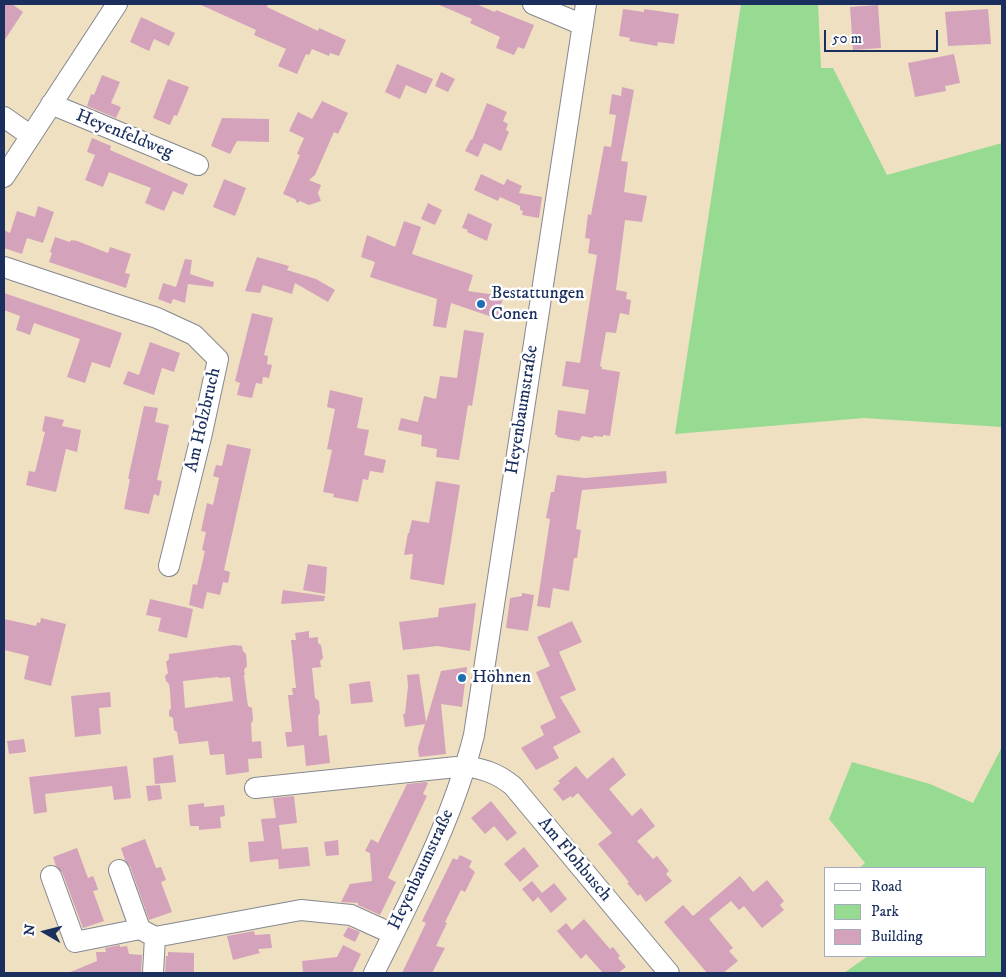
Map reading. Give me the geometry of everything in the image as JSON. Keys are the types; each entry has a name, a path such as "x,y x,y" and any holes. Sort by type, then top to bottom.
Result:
{"street":[{"name":"Heyenfeldweg","path":"4,177 117,4"},
{"path":"533,4 583,25"},
{"name":"Heyenbaumstraße","path":"374,973 429,859 454,802 474,735 586,4"},
{"name":"Heyenfeldweg","path":"51,104 198,165"},
{"path":"4,117 31,136"},
{"name":"Am Holzbruch","path":"4,267 157,318 194,335 218,359 169,566"},
{"path":"255,788 466,766"},
{"name":"Am Flohbusch","path":"466,766 500,775 513,786 668,973"},
{"path":"118,870 148,933 154,973"},
{"path":"51,876 74,942 301,910 351,915 393,934"}],"green space":[{"path":"741,4 818,4 821,68 833,68 887,175 1002,143 1002,427 864,418 675,434"},
{"path":"1002,747 1002,973 844,973 867,957 986,957 986,867 860,867 865,863 829,819 852,762 930,784 973,803"}],"building":[{"path":"4,4 12,4 23,12 4,41"},
{"path":"199,4 268,4 267,7 318,31 319,28 346,40 339,56 330,53 329,56 312,49 309,55 306,54 297,74 278,66 286,49 254,35 256,30"},
{"path":"437,4 476,4 534,25 524,49 518,47 514,55 496,48 500,37 470,23 472,19"},
{"path":"878,5 881,48 853,50 850,7"},
{"path":"623,9 644,12 644,9 679,14 674,44 658,42 657,46 629,41 630,38 619,36"},
{"path":"988,9 991,44 948,46 945,12"},
{"path":"141,17 175,33 169,46 154,39 149,51 130,42"},
{"path":"954,54 960,83 945,86 946,91 915,97 908,63"},
{"path":"397,64 433,79 426,94 406,85 400,99 385,92"},
{"path":"441,72 455,79 448,92 435,86"},
{"path":"102,75 120,82 111,103 121,107 116,118 87,106 91,94 94,95"},
{"path":"168,79 189,87 177,116 174,115 170,125 153,118"},
{"path":"622,87 634,90 621,161 628,162 624,192 647,196 642,222 625,220 616,290 627,292 626,299 631,300 629,315 620,313 616,333 606,332 600,366 602,369 620,372 610,436 594,436 593,438 582,436 579,441 555,435 558,410 585,414 589,390 562,386 566,361 580,363 597,255 588,253 590,239 585,238 588,214 591,215 604,146 611,147 616,115 609,114 612,94 621,96"},
{"path":"322,101 348,113 338,134 334,132 315,175 309,180 321,185 318,193 321,201 309,205 300,201 297,203 295,199 283,194 300,155 297,154 304,138 289,131 298,112 312,119"},
{"path":"487,103 507,112 503,121 508,124 506,130 509,132 501,151 484,143 478,157 465,151 472,140"},
{"path":"222,118 269,119 269,142 237,141 230,154 211,146"},
{"path":"92,138 111,146 110,150 188,184 183,195 173,191 164,211 145,203 151,188 109,172 103,187 85,180 95,155 87,152"},
{"path":"481,174 504,185 507,179 522,186 519,193 542,197 539,218 522,215 523,211 520,210 520,206 500,197 498,201 474,190"},
{"path":"224,179 246,188 235,216 213,207"},
{"path":"428,203 442,210 435,225 421,219"},
{"path":"38,206 54,212 43,243 27,238 22,254 4,248 4,230 10,233 17,211 35,217"},
{"path":"468,213 492,224 487,241 462,228"},
{"path":"404,221 421,227 412,254 473,275 468,291 503,296 499,316 495,318 451,303 446,328 433,326 437,299 370,277 375,262 361,257 367,235 395,247"},
{"path":"55,237 70,242 71,240 77,241 108,253 110,247 131,254 125,273 130,274 126,288 49,262"},
{"path":"257,257 289,266 287,270 316,279 335,290 328,302 295,283 292,294 263,285 260,293 245,291"},
{"path":"185,259 192,260 190,274 214,282 213,287 188,284 185,303 173,299 171,304 158,299 163,283 176,287"},
{"path":"4,293 122,333 110,368 92,362 85,383 67,377 80,339 34,323 30,335 16,330 20,316 4,310"},
{"path":"252,313 273,318 264,355 268,356 267,364 272,365 269,378 263,377 262,384 256,383 252,398 237,395 240,383 235,381"},
{"path":"464,330 484,333 472,406 468,405 459,460 436,457 437,449 421,446 422,435 398,430 401,418 418,422 424,396 436,399 440,376 457,378"},
{"path":"150,342 180,353 174,372 162,368 154,395 123,384 128,371 139,375"},
{"path":"330,390 363,398 357,428 369,430 364,455 386,460 383,473 370,471 368,480 363,479 358,502 333,497 334,494 323,492 332,450 327,449 335,409 327,407"},
{"path":"144,406 158,408 155,422 169,425 157,480 162,481 159,496 154,494 149,514 124,509 130,479 128,479"},
{"path":"45,416 64,420 62,426 81,430 77,452 66,449 56,492 26,485 29,471 35,472 45,432 42,431"},
{"path":"227,444 251,449 224,570 230,572 228,583 223,582 220,595 207,592 203,609 189,605 193,584 197,585 205,551 202,550 206,532 201,531 207,503 213,505 219,478 213,476 216,465 222,466"},
{"path":"666,471 667,483 582,490 576,529 581,530 569,591 553,588 550,608 537,606 550,519 546,518 551,492 554,492 557,475 585,478"},
{"path":"436,481 460,485 444,585 410,579 413,554 404,555 412,520 429,523"},
{"path":"308,564 327,567 325,594 303,590"},
{"path":"283,590 325,596 324,601 281,604"},
{"path":"522,593 534,595 528,631 506,628 510,598 522,596"},
{"path":"150,599 193,609 187,638 158,631 161,618 146,615"},
{"path":"476,603 470,651 437,646 403,650 399,622 438,617 439,608"},
{"path":"41,618 66,624 51,686 24,679 29,656 4,650 4,619 36,626 37,622 40,623"},
{"path":"572,621 582,642 559,652 576,690 560,697 581,732 553,747 559,758 536,770 521,748 544,735 540,726 556,718 536,672 550,666 537,637"},
{"path":"309,631 309,638 318,637 318,643 321,645 323,658 320,661 321,667 312,668 315,698 319,701 319,736 327,735 330,763 306,766 304,745 287,747 285,732 292,732 288,695 293,695 292,688 296,688 291,640 296,640 295,633"},
{"path":"234,645 242,646 246,654 247,666 244,670 244,675 247,700 248,706 252,708 252,742 261,741 262,758 248,759 249,772 226,775 224,754 210,755 208,741 179,744 177,732 174,730 173,718 169,716 171,708 170,691 165,676 168,673 166,662 169,659 169,654","holes":["230,677 233,701 185,708 183,681"]},
{"path":"467,667 462,707 441,704 446,754 419,757 418,748 425,724 405,727 403,714 405,714 408,686 407,675 419,674 426,722 441,671"},
{"path":"370,681 373,702 351,704 349,684"},
{"path":"110,692 111,707 99,708 101,734 75,737 71,696"},
{"path":"24,739 26,752 9,754 7,741"},
{"path":"173,755 176,782 155,784 153,758"},
{"path":"613,757 626,775 609,789 632,816 641,808 655,826 637,841 653,859 657,856 669,871 666,874 672,881 646,902 627,883 629,882 598,844 612,833 578,793 572,798 571,796 563,801 553,789 560,783 558,781 576,766 587,779"},
{"path":"127,766 131,798 114,800 112,786 45,794 47,812 34,814 29,777"},
{"path":"428,783 423,794 427,796 388,878 396,882 380,915 358,905 358,903 341,902 350,884 372,881 370,853 365,851 371,839 378,843 407,784"},
{"path":"160,785 162,799 148,801 146,786"},
{"path":"294,796 297,823 279,825 282,849 308,847 310,866 279,869 278,859 250,862 248,842 264,841 261,819 276,818 273,798"},
{"path":"491,801 517,833 507,841 494,826 485,834 471,818"},
{"path":"204,803 204,807 224,805 225,816 220,817 221,828 199,830 199,826 190,826 188,805"},
{"path":"145,839 156,868 161,867 166,880 161,882 172,912 149,920 130,866 125,860 121,848"},
{"path":"338,840 339,855 326,856 324,842"},
{"path":"524,847 539,866 520,882 504,864"},
{"path":"77,848 88,878 93,876 96,883 98,890 93,891 104,921 83,928 62,872 56,866 53,857"},
{"path":"460,855 472,861 469,867 475,872 465,892 461,890 445,922 447,923 436,946 445,948 432,973 402,973 426,923 422,921 453,858 457,860"},
{"path":"740,876 753,892 767,880 784,901 780,905 784,910 762,928 744,906 739,910 731,901 709,919 733,948 729,951 738,961 723,973 707,973 664,922 683,905 693,916"},
{"path":"532,881 542,893 554,883 567,899 551,913 538,897 533,902 522,889"},
{"path":"584,919 610,949 613,947 620,956 618,958 626,967 618,973 603,973 586,954 581,959 557,931 566,923 572,930"},
{"path":"348,927 360,932 355,942 343,936"},
{"path":"254,931 255,935 270,934 272,948 258,949 260,953 233,960 227,936"},
{"path":"120,945 120,947 127,946 129,954 142,955 141,973 68,973 97,961 96,952 106,952 105,948"},
{"path":"343,945 361,954 352,973 303,973 302,961 337,957"},
{"path":"168,952 194,953 194,973 165,973"}],"place":[{"name":"Bestattungen Conen","path":"481,304"},
{"name":"Höhnen","path":"462,678"}]}
